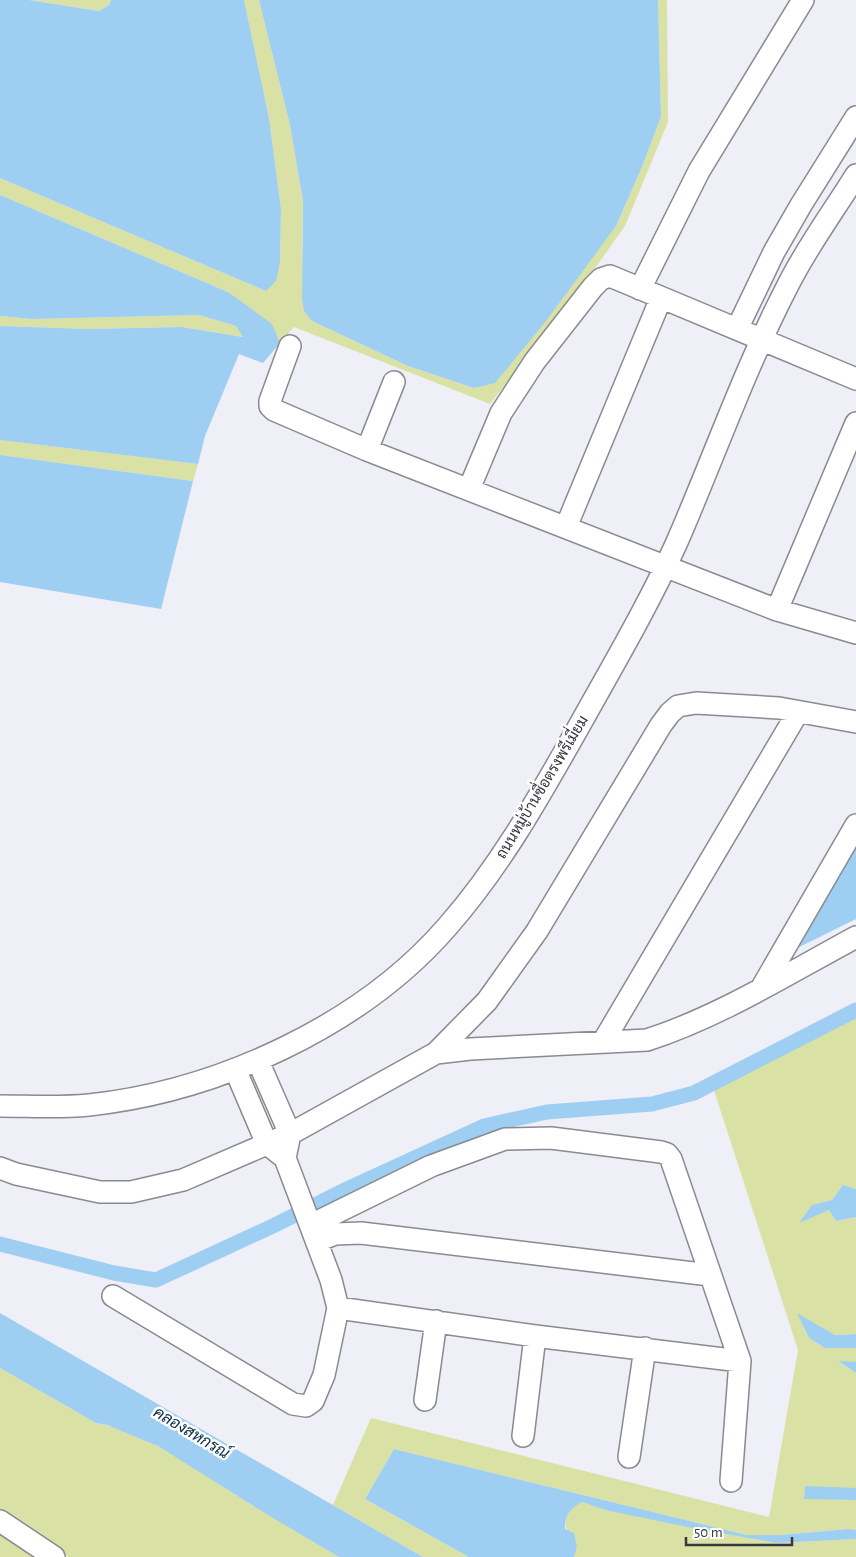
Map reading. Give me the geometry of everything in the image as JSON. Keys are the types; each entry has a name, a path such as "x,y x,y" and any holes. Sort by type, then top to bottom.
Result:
{"street":[{"path":"640,290 699,171 803,0"},
{"path":"737,329 774,252 800,205 856,117"},
{"name":"ถนนหมู่บ้านซื่อตรงพรีเมี่ยม","path":"0,1106 88,1105 156,1093 258,1061 337,1020 399,975 447,928 492,871 535,804 636,624 665,567 762,339 798,267 856,175"},
{"path":"469,489 502,413 535,361 600,279 610,276 856,379"},
{"path":"566,527 661,298"},
{"path":"290,346 270,406 274,410 367,450 777,610 856,633"},
{"path":"367,450 394,382"},
{"path":"777,610 856,423"},
{"path":"0,1168 16,1174 100,1192 131,1192 183,1180 290,1134 436,1053 487,1001 537,931 670,713 678,706 696,703 779,708 856,722"},
{"path":"604,1042 798,712"},
{"path":"761,989 856,825"},
{"path":"436,1053 470,1049 647,1040 672,1032 761,989 856,937"},
{"path":"470,1049 487,1001"},
{"path":"113,1296 293,1404 306,1406 313,1401 324,1375 338,1308 331,1280 286,1158 290,1134 258,1061"},
{"path":"234,1069 268,1144 286,1158"},
{"path":"313,1230 342,1210 431,1166 505,1139 550,1138 667,1154 671,1159 740,1361 731,1480"},
{"path":"342,1210 349,1233"},
{"path":"313,1230 335,1234 361,1233 710,1275"},
{"path":"338,1308 535,1336 740,1361"},
{"path":"425,1400 436,1321"},
{"path":"523,1436 535,1336"},
{"path":"629,1457 645,1348"},
{"path":"0,1521 54,1557"}],"green space":[{"path":"29,0 111,0 109,5 99,11"},
{"path":"244,0 259,0 290,125 303,201 304,311 312,321 408,366 474,388 616,226 642,167 661,117 658,0 667,0 668,122 625,226 490,404 294,327 280,343 228,292 0,195 0,178 266,291 280,262 281,209 269,118"},
{"path":"199,315 236,326 244,337 182,327 88,329 0,326 0,316 32,319"},
{"path":"0,440 198,464 193,481 0,455"},
{"path":"856,1017 856,1189 843,1185 832,1200 812,1205 800,1222 829,1210 836,1221 856,1217 856,1334 835,1335 798,1314 809,1338 825,1348 856,1348 856,1362 839,1362 856,1373 856,1488 804,1498 856,1500 856,1530 848,1529 781,1535 747,1535 394,1449 365,1499 469,1557 423,1557 333,1505 371,1418 769,1517 798,1350 712,1084"},
{"path":"0,1368 96,1423 134,1435 171,1454 339,1557 68,1557 0,1512"},
{"path":"582,1502 605,1510 777,1543 856,1539 856,1557 574,1557 577,1547 567,1532 565,1524 571,1510"},
{"path":"0,1533 37,1557 0,1557"}],"water":[{"path":"0,0 29,0 99,11 109,5 111,0 244,0 269,118 281,209 280,262 276,281 266,291 0,178"},
{"path":"259,0 658,0 661,117 642,167 616,226 546,321 495,383 474,388 408,366 312,321 304,311 302,299 303,201 290,125"},
{"path":"0,195 228,292 272,324 280,343 263,363 239,354 205,436 198,464 0,440 0,326 88,329 182,327 243,337 236,326 199,315 32,319 0,316"},
{"path":"0,455 193,481 161,609 0,582"},
{"path":"856,835 856,919 781,956"},
{"path":"843,1185 856,1189 856,1217 836,1221 829,1210 799,1223 812,1205 832,1200"},
{"name":"คลองสหกรณ์","path":"0,1313 423,1557 339,1557 158,1446 107,1425 96,1423 0,1368"},
{"path":"797,1313 835,1335 856,1334 856,1348 825,1348 809,1338"},
{"path":"838,1361 856,1362 856,1373"},
{"path":"394,1449 747,1535 781,1535 848,1529 856,1530 856,1539 777,1543 605,1510 582,1502 569,1513 565,1525 565,1529 574,1533 577,1547 574,1557 469,1557 365,1499"},
{"path":"805,1486 856,1488 856,1500 804,1499"}],"waterway":[{"path":"0,1244 114,1273 156,1280 484,1126 547,1112 652,1104 694,1093 856,1010"}]}
